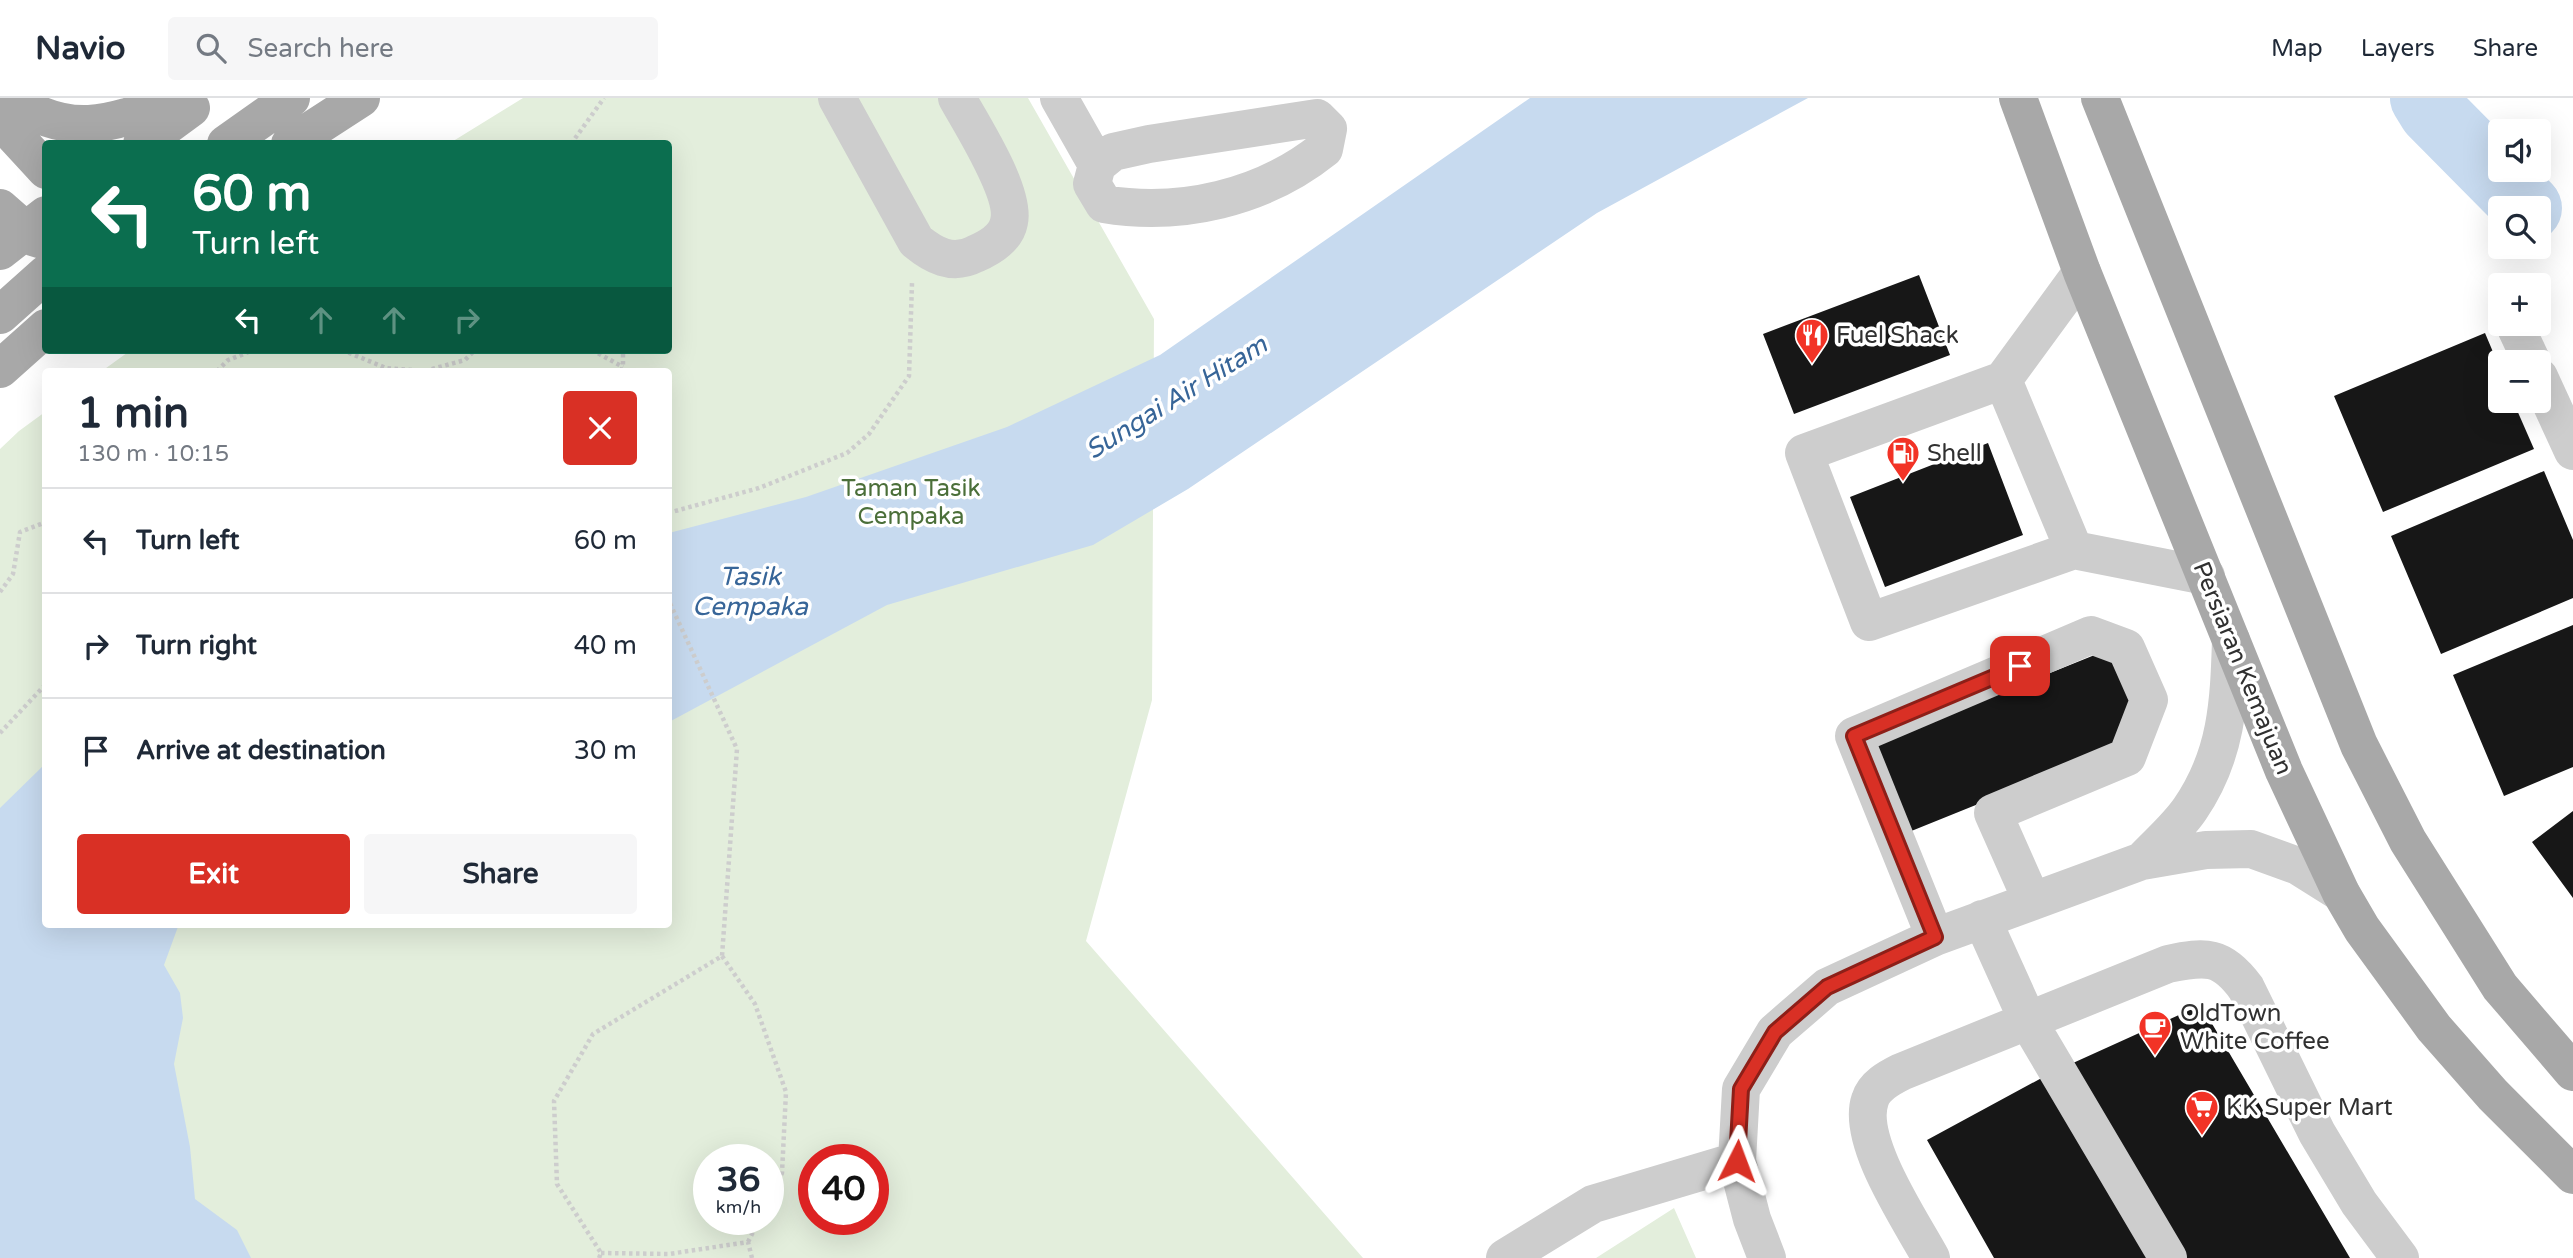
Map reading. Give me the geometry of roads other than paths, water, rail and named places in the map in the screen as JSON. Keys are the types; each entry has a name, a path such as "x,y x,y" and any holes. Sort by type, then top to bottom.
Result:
{"main road":[{"path":"10,98 21,106 52,118 90,125 117,121 181,98"},
{"path":"147,140 205,98"},
{"path":"232,140 290,98"},
{"path":"296,140 361,98"},
{"name":"Persiaran Kemajuan","path":"2018,98 2082,272 2284,771 2342,893 2362,929 2434,1028 2493,1095 2573,1175"},
{"path":"2100,98 2359,745 2408,841 2500,987 2573,1073"},
{"path":"0,120 42,166"},
{"path":"0,315 42,278"},
{"path":"0,369 42,332"}],"street":[{"path":"837,98 916,241 933,255 953,259 972,256 998,240 1009,223 1010,206 1005,188 957,98"},
{"path":"1059,98 1097,165 1092,184 1104,204 1133,209 1179,208 1245,193 1302,167 1324,149 1328,129 1317,118 1149,144 1113,152 1097,165"},
{"path":"2082,272 2003,380 1804,453 1869,622 2074,550 2206,576"},
{"path":"2003,380 2074,550"},
{"path":"2551,392 2564,409 2573,451"},
{"path":"1935,937 1854,736 2091,635 2126,648 2149,700 2127,757 1993,813 2032,901"},
{"path":"2143,861 2190,810 2216,761 2229,707 2231,640"},
{"path":"1768,1258 1752,1219 1737,1161 1741,1089 1775,1032 1827,987 1935,937 2143,861 2206,850 2251,849 2298,866 2342,893"},
{"path":"1982,919 2028,1021 2168,1258"},
{"path":"1931,1258 1876,1158 1868,1126 1870,1099 1883,1082 1901,1072 2168,964 2193,959 2218,961 2234,971 2246,988 2316,1133 2359,1203 2400,1258"},
{"path":"1505,1258 1592,1204 1737,1161"}],"water":[{"name":"Tasik Cempaka","path":"1530,98 1808,98 1597,213 1188,489 1093,545 887,605 672,720 672,532 806,497 1007,427 1160,355"},
{"path":"42,767 42,928 178,928 164,965 180,993 183,1018 174,1064 190,1147 195,1199 237,1230 251,1258 0,1258 0,808"}],"waterway":[{"name":"Sungai Air Hitam","path":"2424,98 2432,111 2516,196"}],"place":[{"name":"Fuel Shack","path":"1812,365"},
{"name":"Shell","path":"1903,483"},
{"name":"OldTown White Coffee","path":"2155,1057"},
{"name":"KK Super Mart","path":"2202,1137"}],"park label":[{"name":"Taman Tasik Cempaka","path":"911,502"}]}
